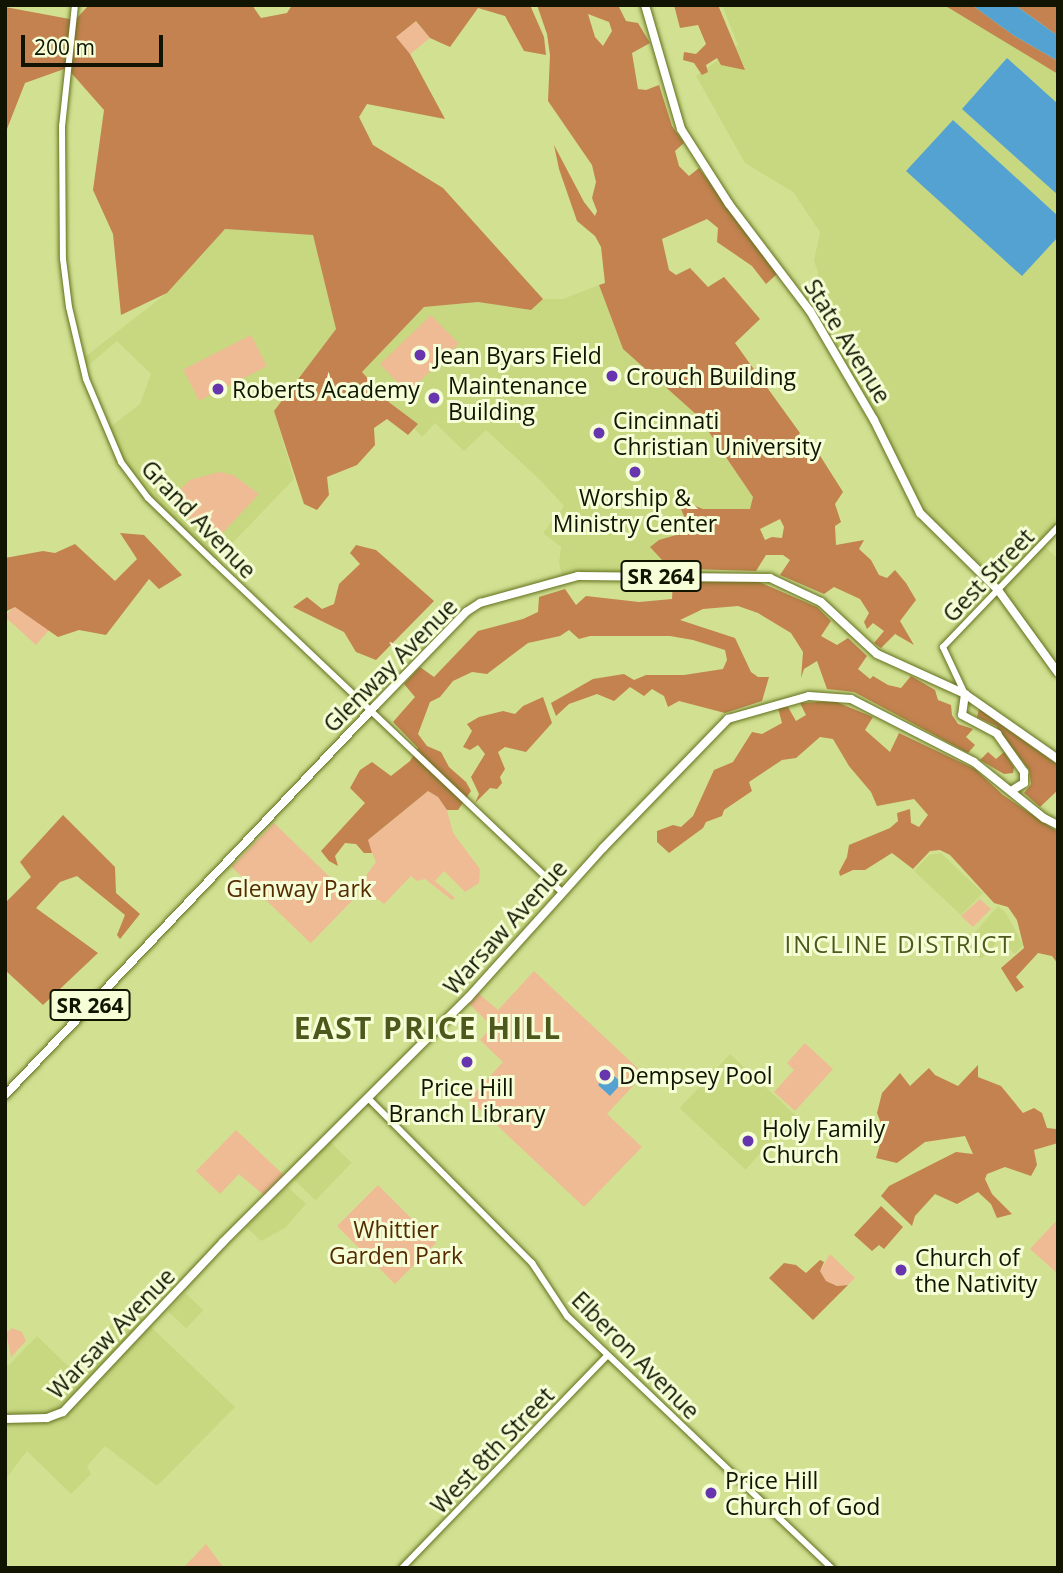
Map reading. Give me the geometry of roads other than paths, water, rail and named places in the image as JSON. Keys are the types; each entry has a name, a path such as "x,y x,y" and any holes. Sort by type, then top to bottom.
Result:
{"main road":[{"name":"State Avenue","path":"645,5 681,128 729,204 810,311 874,420 920,513 998,590 1058,673"},
{"name":"Glenway Avenue","path":"5,1095 370,710 474,607 578,576 770,578 821,602 877,654 965,694 1058,759"},
{"path":"965,694 962,715 997,734 1024,772 1025,780 1022,786 1011,791"},
{"name":"Warsaw Avenue","path":"5,1419 47,1418 63,1412 223,1242 468,998 562,892 719,726 744,713 809,696 841,696 858,702 920,737 974,762 1058,825"}],"street":[{"name":"Grand Avenue","path":"75,5 62,127 61,234 65,283 79,354 102,423 121,462 148,498 562,892"},
{"name":"Gest Street","path":"965,694 943,646 1058,527"},
{"name":"Elberon Avenue","path":"368,1098 532,1263 562,1311 832,1568"},
{"name":"West 8th Street","path":"402,1568 607,1356"}],"water":[{"path":"972,5 1015,5 1058,36 1058,61 1013,35"},
{"path":"1007,58 1058,104 1058,195 962,109"},
{"path":"953,120 1058,216 1058,237 1022,276 906,171"},
{"path":"611,1069 610,1077 614,1076 622,1083 610,1096 598,1085 601,1081 606,1083 597,1078 602,1070"}],"place":[{"name":"Jean Byars Field","path":"420,355"},
{"name":"Crouch Building","path":"612,376"},
{"name":"Roberts Academy","path":"218,389"},
{"name":"Maintenance Building","path":"434,398"},
{"name":"Cincinnati Christian University","path":"599,433"},
{"name":"Worship & Ministry Center","path":"635,472"},
{"name":"Price Hill Branch Library","path":"467,1062"},
{"name":"Dempsey Pool","path":"605,1075"},
{"name":"Holy Family Church","path":"748,1141"},
{"name":"Church of the Nativity","path":"901,1270"},
{"name":"Price Hill Church of God","path":"711,1493"}],"district":[{"name":"INCLINE DISTRICT","path":"899,944"},
{"name":"EAST PRICE HILL","path":"428,1028"}],"park label":[{"name":"Glenway Park","path":"299,888"},
{"name":"Whittier Garden Park","path":"396,1242"}]}
